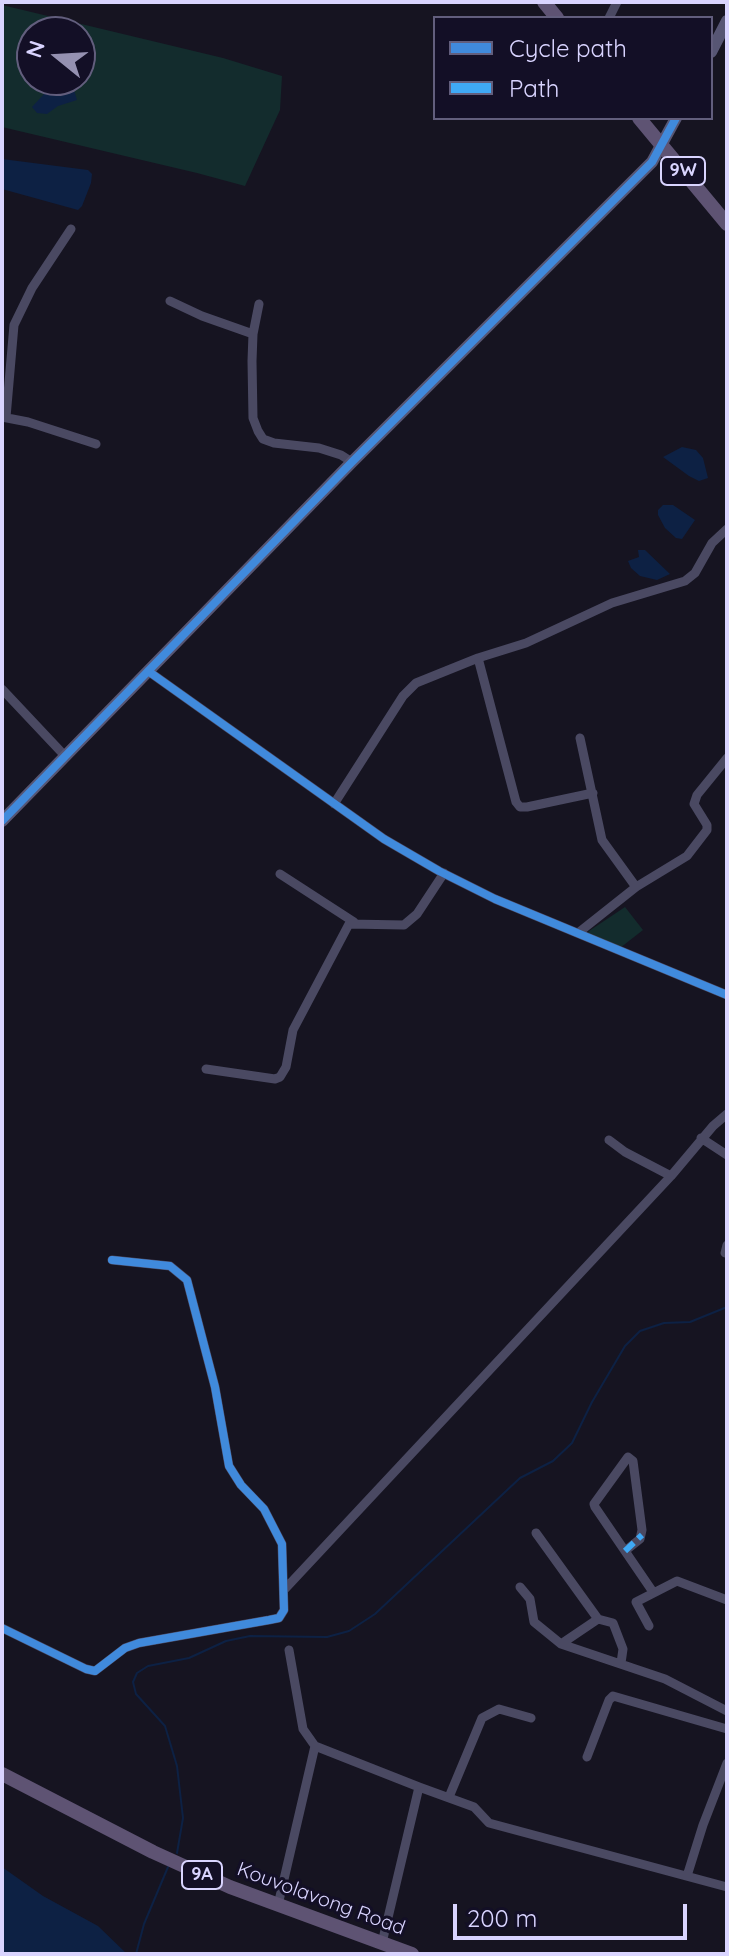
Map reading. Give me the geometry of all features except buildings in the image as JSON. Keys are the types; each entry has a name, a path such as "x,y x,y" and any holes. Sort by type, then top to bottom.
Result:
{"main road":[{"name":"9W","path":"641,120 727,224"},
{"name":"Kouvolavong Road","path":"2,1774 153,1852 230,1887 412,1954"}],"street":[{"path":"713,48 727,21"},
{"path":"2,821 352,462 652,162 675,120"},
{"path":"71,229 32,288 14,325 4,417 41,425 96,444"},
{"path":"170,301 253,334"},
{"path":"259,304 253,334 253,418 263,439 319,448 352,462"},
{"path":"334,804 408,689 478,658 526,643 612,603 685,581 695,573 712,543 727,529"},
{"path":"478,658 516,802 520,807 593,793"},
{"path":"148,671 384,839 444,873 495,899 727,995"},
{"path":"2,689 65,756"},
{"path":"580,738 602,840 636,887"},
{"path":"578,933 636,887 687,856 707,830 694,804 702,787 727,758"},
{"path":"280,874 354,922 384,926 404,925 417,914 444,873"},
{"path":"206,1069 275,1079 280,1077 286,1067 293,1030 349,924 354,922"},
{"path":"284,1590 671,1176 701,1138 727,1114"},
{"path":"701,1138 727,1155"},
{"path":"609,1140 671,1176"},
{"path":"2,1628 95,1671 125,1648 139,1643 279,1618 284,1610 282,1544 264,1509 241,1485 229,1466 212,1374 187,1280 170,1266 112,1260"},
{"path":"625,1551 640,1539 642,1530 633,1461 628,1457 594,1504 625,1551 653,1592"},
{"path":"536,1533 598,1619 613,1623 623,1649 621,1663"},
{"path":"649,1626 636,1602 677,1581 727,1600"},
{"path":"520,1587 530,1599 534,1622 561,1644 678,1685 727,1711"},
{"path":"561,1644 598,1619"},
{"path":"289,1650 303,1729 315,1746 474,1807 489,1823 727,1887"},
{"path":"587,1757 613,1696 727,1729"},
{"path":"449,1797 482,1718 499,1709 531,1718"},
{"path":"278,1905 315,1746"},
{"path":"687,1876 727,1763"},
{"path":"382,1943 419,1787"}],"green space":[{"path":"2,5 48,16 16,16 16,96 96,96 96,28 223,58 282,76 280,110 245,186 2,127"},
{"path":"625,907 643,930 620,948 587,935 589,931"}],"water":[{"path":"42,96 76,96 77,100 58,106 47,114 37,113 32,107"},
{"path":"2,159 88,170 92,174 91,183 82,206 78,210 2,189"},
{"path":"682,447 696,450 703,458 708,478 699,481 663,457"},
{"path":"663,505 673,505 695,520 682,539 676,538 665,528 658,515"},
{"path":"638,550 645,550 670,574 657,580 640,576 628,561 639,557"},
{"path":"2,1867 43,1896 98,1926 127,1954 2,1954"}],"waterway":[{"path":"177,1853 183,1818 177,1766 165,1726 136,1694 133,1682 137,1673 148,1666 189,1658 226,1641 250,1636 327,1637 349,1631 375,1614 520,1478 553,1461 572,1443 625,1346 640,1331 664,1323 690,1322 727,1307"},
{"path":"136,1954 144,1924 168,1867"}],"marked path":[{"path":"625,1551 642,1535"}],"cycle path":[{"path":"2,821 352,462 652,162 675,120"},
{"path":"148,671 384,839 439,871 495,899 727,995"},
{"path":"2,1628 95,1671 125,1648 139,1643 279,1618 284,1610 282,1544 264,1509 241,1485 229,1466 215,1387 187,1280 170,1266 112,1260"}]}
